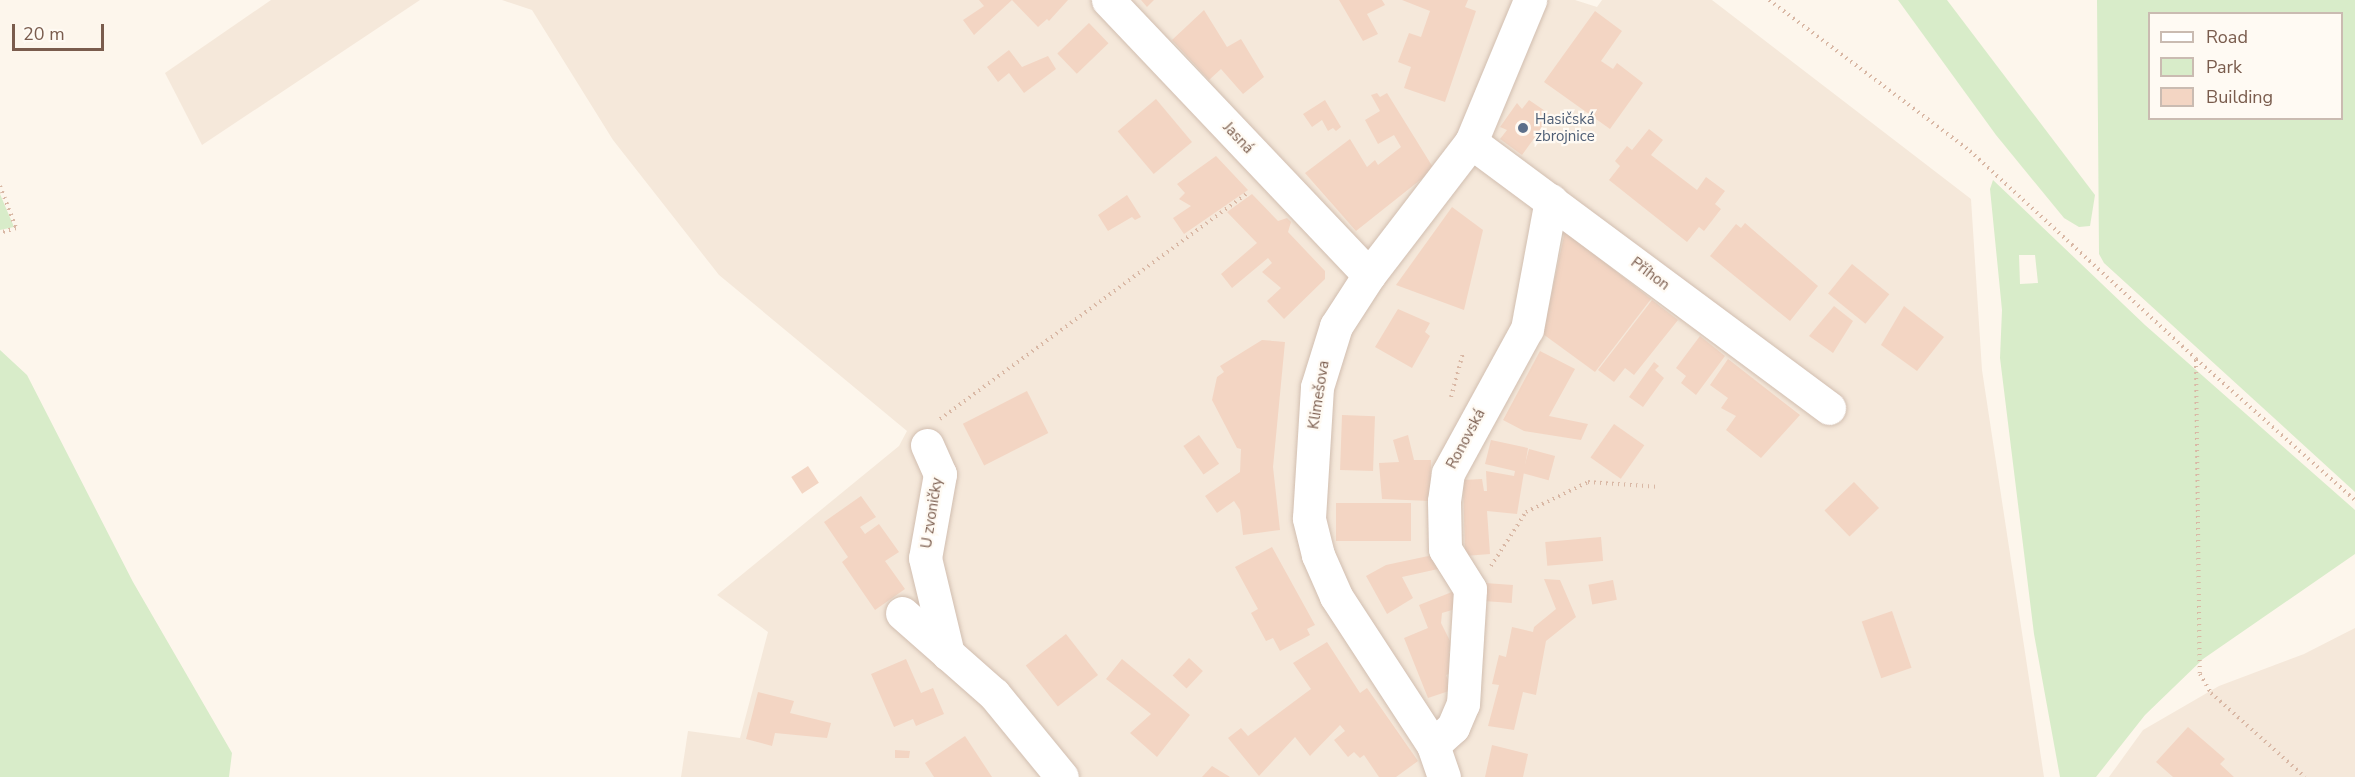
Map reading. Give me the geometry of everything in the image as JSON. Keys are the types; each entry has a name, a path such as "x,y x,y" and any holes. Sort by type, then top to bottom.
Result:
{"street":[{"name":"Jasná","path":"1108,0 1369,275"},
{"name":"Klimešova","path":"1444,777 1433,745 1336,596 1318,555 1309,518 1312,438 1323,361 1336,326 1369,275 1471,142 1530,0"},
{"name":"Příhon","path":"1471,142 1829,408"},
{"name":"Ronovská","path":"1433,745 1453,727 1463,704 1470,589 1446,549 1443,510 1448,473 1527,329 1551,200"},
{"name":"U zvoničky","path":"927,445 940,474 925,558 948,654"},
{"path":"902,613 994,694 1062,777"}],"path":[{"path":"1769,0 1970,151 2196,359 2355,500"},
{"path":"927,445 919,434 1272,175"},
{"path":"0,186 16,228 0,232"},
{"path":"2196,359 2200,674 2211,693 2305,777"},
{"path":"1461,571 1495,565 1526,512 1588,482 1660,487"}],"shaded area":[{"path":"271,0 420,0 202,145 165,73"},
{"path":"502,0 1575,0 1597,7 1602,0 1712,0 1971,199 1982,370 2044,777 681,777 688,731 740,738 768,632 717,595 899,446 907,431 719,275 613,140 532,10"},
{"path":"2355,628 2355,777 2109,777 2143,730 2219,686 2304,654"}],"green space":[{"path":"1898,0 1947,0 2095,195 2090,226 2079,227 2064,218 1996,135"},
{"path":"2097,0 2355,0 2355,492 2104,263 2099,254"},
{"path":"1993,180 2145,325 2355,510 2355,554 2203,659 2145,715 2096,777 2060,777 2034,634 2000,358 2002,310 1990,189","holes":["2019,255 2035,255 2038,283 2020,284"]},
{"path":"0,194 14,227 0,230"},
{"path":"0,350 27,375 133,582 232,753 229,777 0,777"}],"building":[{"path":"979,0 1012,0 974,35 963,20 984,6"},
{"path":"1012,0 1068,0 1049,21 1047,19 1038,27"},
{"path":"1141,0 1154,0 1147,7"},
{"path":"1339,0 1382,0 1385,5 1367,14 1378,34 1363,41"},
{"path":"1402,0 1468,0 1465,7 1476,11 1445,102 1404,88 1411,67 1398,62 1409,33 1421,37 1430,11"},
{"path":"1204,10 1227,47 1241,39 1264,77 1243,94 1221,69 1209,80 1172,40"},
{"path":"1595,11 1622,31 1601,61 1613,69 1617,63 1643,83 1610,129 1544,82"},
{"path":"1089,23 1108,43 1077,74 1057,54"},
{"path":"1009,50 1022,67 1048,56 1056,69 1024,93 1009,73 998,82 987,67"},
{"path":"1377,93 1380,97 1387,93 1434,169 1356,231 1305,173 1350,139 1367,167 1375,160 1378,165 1401,147 1394,135 1378,144 1365,120 1380,111 1371,95"},
{"path":"1156,99 1192,142 1154,174 1118,131"},
{"path":"1325,100 1341,127 1336,131 1333,128 1328,131 1322,120 1312,127 1303,114"},
{"name":"Hasičská zbrojnice","path":"1529,100 1551,115 1522,155 1500,139 1507,130 1500,127 1517,103 1522,109"},
{"path":"1649,129 1663,140 1651,155 1697,190 1706,177 1725,191 1715,204 1721,209 1704,231 1699,227 1687,242 1609,180 1620,166 1615,161 1627,146 1632,150"},
{"path":"1216,156 1248,190 1184,234 1173,218 1191,206 1179,199 1185,193 1177,184"},
{"path":"1252,194 1278,221 1287,218 1291,222 1288,232 1325,271 1325,279 1284,319 1267,301 1281,288 1262,272 1272,263 1268,258 1232,288 1221,274 1257,243 1227,212"},
{"path":"1127,195 1141,217 1135,220 1132,217 1108,231 1098,215"},
{"path":"1452,207 1483,230 1464,310 1396,285"},
{"path":"1745,223 1818,286 1790,321 1710,256 1736,224 1741,228"},
{"path":"1565,231 1651,299 1595,372 1543,334"},
{"path":"1852,264 1889,294 1865,324 1828,294"},
{"path":"1652,300 1678,320 1634,375 1625,368 1614,382 1598,370"},
{"path":"1834,306 1853,321 1833,353 1809,336"},
{"path":"1904,306 1944,337 1917,371 1881,345"},
{"path":"1398,309 1430,323 1425,332 1430,336 1412,368 1375,347"},
{"path":"1700,336 1725,356 1696,395 1681,383 1686,376 1676,368"},
{"path":"1262,340 1285,342 1273,467 1280,530 1243,535 1240,510 1234,501 1217,513 1205,496 1240,472 1241,449 1237,448 1212,400 1217,377 1224,372 1220,366"},
{"path":"1540,351 1575,369 1549,416 1588,424 1581,440 1524,431 1503,420"},
{"path":"1728,359 1800,415 1761,458 1726,430 1736,416 1721,408 1728,398 1710,385"},
{"path":"1654,362 1659,366 1655,370 1664,378 1643,407 1629,397"},
{"path":"1027,391 1048,433 984,466 963,424"},
{"path":"1342,415 1375,416 1373,471 1340,470"},
{"path":"1614,424 1644,445 1621,479 1590,458"},
{"path":"1199,435 1219,464 1204,475 1183,446"},
{"path":"1408,435 1414,460 1431,460 1430,501 1382,499 1379,463 1399,462 1393,440"},
{"path":"1491,440 1528,448 1517,514 1487,511 1490,554 1465,556 1463,480 1482,479 1484,491 1487,491 1486,471 1514,476 1515,471 1485,464"},
{"path":"1529,449 1555,456 1549,480 1523,473"},
{"path":"808,466 819,483 802,494 791,477"},
{"path":"1854,482 1879,508 1850,536 1825,510"},
{"path":"861,496 876,517 860,527 865,534 879,524 899,552 885,561 905,589 875,610 842,562 848,557 824,522"},
{"path":"1336,503 1411,503 1411,541 1336,541"},
{"path":"1601,537 1603,561 1547,566 1545,542"},
{"path":"1272,547 1315,625 1307,629 1310,635 1280,651 1273,638 1266,641 1251,613 1258,609 1235,567"},
{"path":"1433,555 1438,569 1402,577 1413,598 1387,614 1366,576 1386,565"},
{"path":"1544,579 1560,580 1576,617 1546,641 1536,695 1523,692 1514,730 1488,726 1499,685 1492,684 1499,655 1506,657 1512,627 1533,632 1534,627 1556,609"},
{"path":"1613,580 1617,600 1592,604 1588,585"},
{"path":"1485,583 1513,585 1512,603 1484,601"},
{"path":"1457,590 1462,607 1442,613 1441,623 1454,649 1449,652 1456,671 1446,675 1452,690 1428,698 1404,638 1428,628 1419,605"},
{"path":"1892,611 1912,668 1881,678 1862,621"},
{"path":"1066,634 1098,675 1058,706 1026,665"},
{"path":"1327,642 1360,693 1367,688 1418,761 1396,777 1379,777 1364,755 1360,758 1354,752 1348,757 1334,740 1345,731 1340,725 1310,756 1295,737 1259,776 1228,738 1241,728 1248,736 1311,689 1293,663"},
{"path":"1189,658 1203,671 1187,689 1173,676"},
{"path":"906,659 921,693 933,688 944,714 916,726 913,719 894,727 871,674"},
{"path":"1122,659 1190,715 1157,757 1130,733 1151,714 1106,679"},
{"path":"758,692 794,701 790,713 831,723 827,738 775,733 772,746 746,739"},
{"path":"2188,727 2225,759 2220,764 2234,777 2173,777 2156,762"},
{"path":"965,736 992,777 934,777 925,763"},
{"path":"1492,745 1528,754 1523,777 1485,777"},
{"path":"895,750 910,751 909,758 895,758"},
{"path":"1212,766 1230,777 1202,777"}],"place":[{"name":"Hasičská zbrojnice","path":"1523,128"}]}
